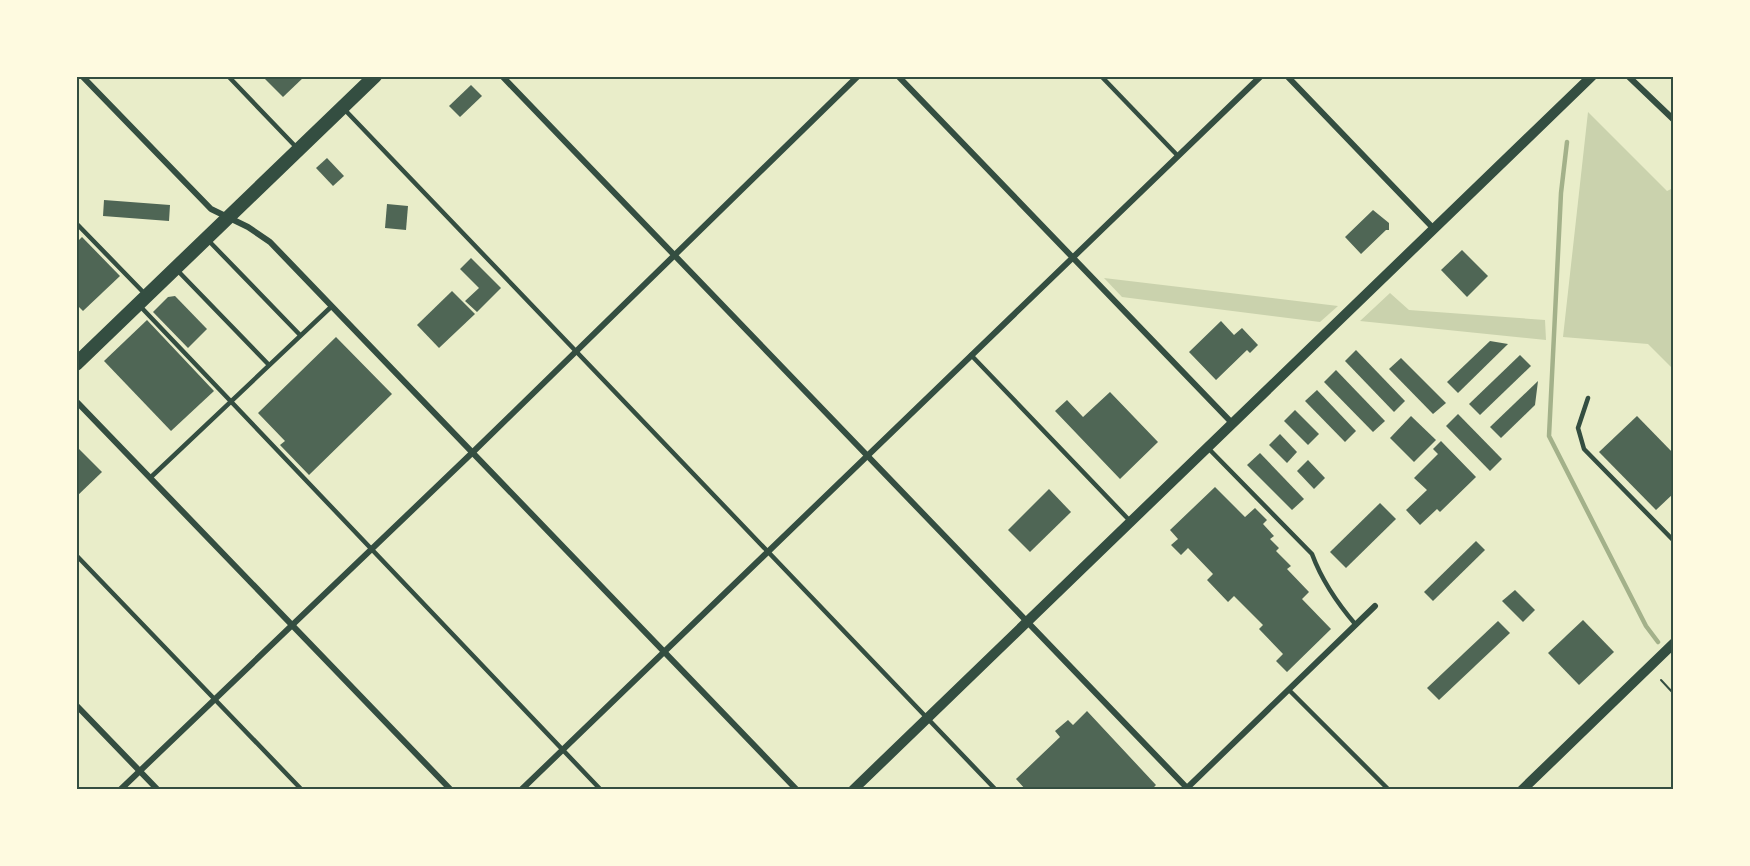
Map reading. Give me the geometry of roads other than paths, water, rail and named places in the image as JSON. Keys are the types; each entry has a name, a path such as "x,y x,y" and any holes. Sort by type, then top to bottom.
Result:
{"main road":[{"path":"76,364 373,77"}],"street":[{"path":"82,76 209,206 270,242 797,789"},
{"path":"502,76 1187,789 1376,606"},
{"path":"120,789 473,452 858,76"},
{"path":"898,76 1071,259 1233,424"},
{"path":"521,789 1261,76"},
{"path":"1287,76 1434,229"},
{"path":"853,789 1592,76"},
{"path":"1629,76 1674,120"},
{"path":"76,401 451,789"},
{"path":"1522,789 1674,643"},
{"path":"76,705 158,789"}],"lane":[{"path":"228,76 299,150"},
{"path":"1101,76 1178,156"},
{"path":"343,108 996,789"},
{"path":"76,223 232,402 601,789"},
{"path":"207,239 300,335"},
{"path":"176,269 269,365"},
{"path":"150,478 332,306"},
{"path":"970,355 1131,522"},
{"path":"1588,398 1578,428 1584,449 1674,541"},
{"path":"1208,448 1312,554 1320,577 1356,625"},
{"path":"76,555 302,789"},
{"path":"1289,690 1389,789"}],"waterway":[{"path":"1567,142 1561,193 1549,436 1646,626 1658,642"}]}
